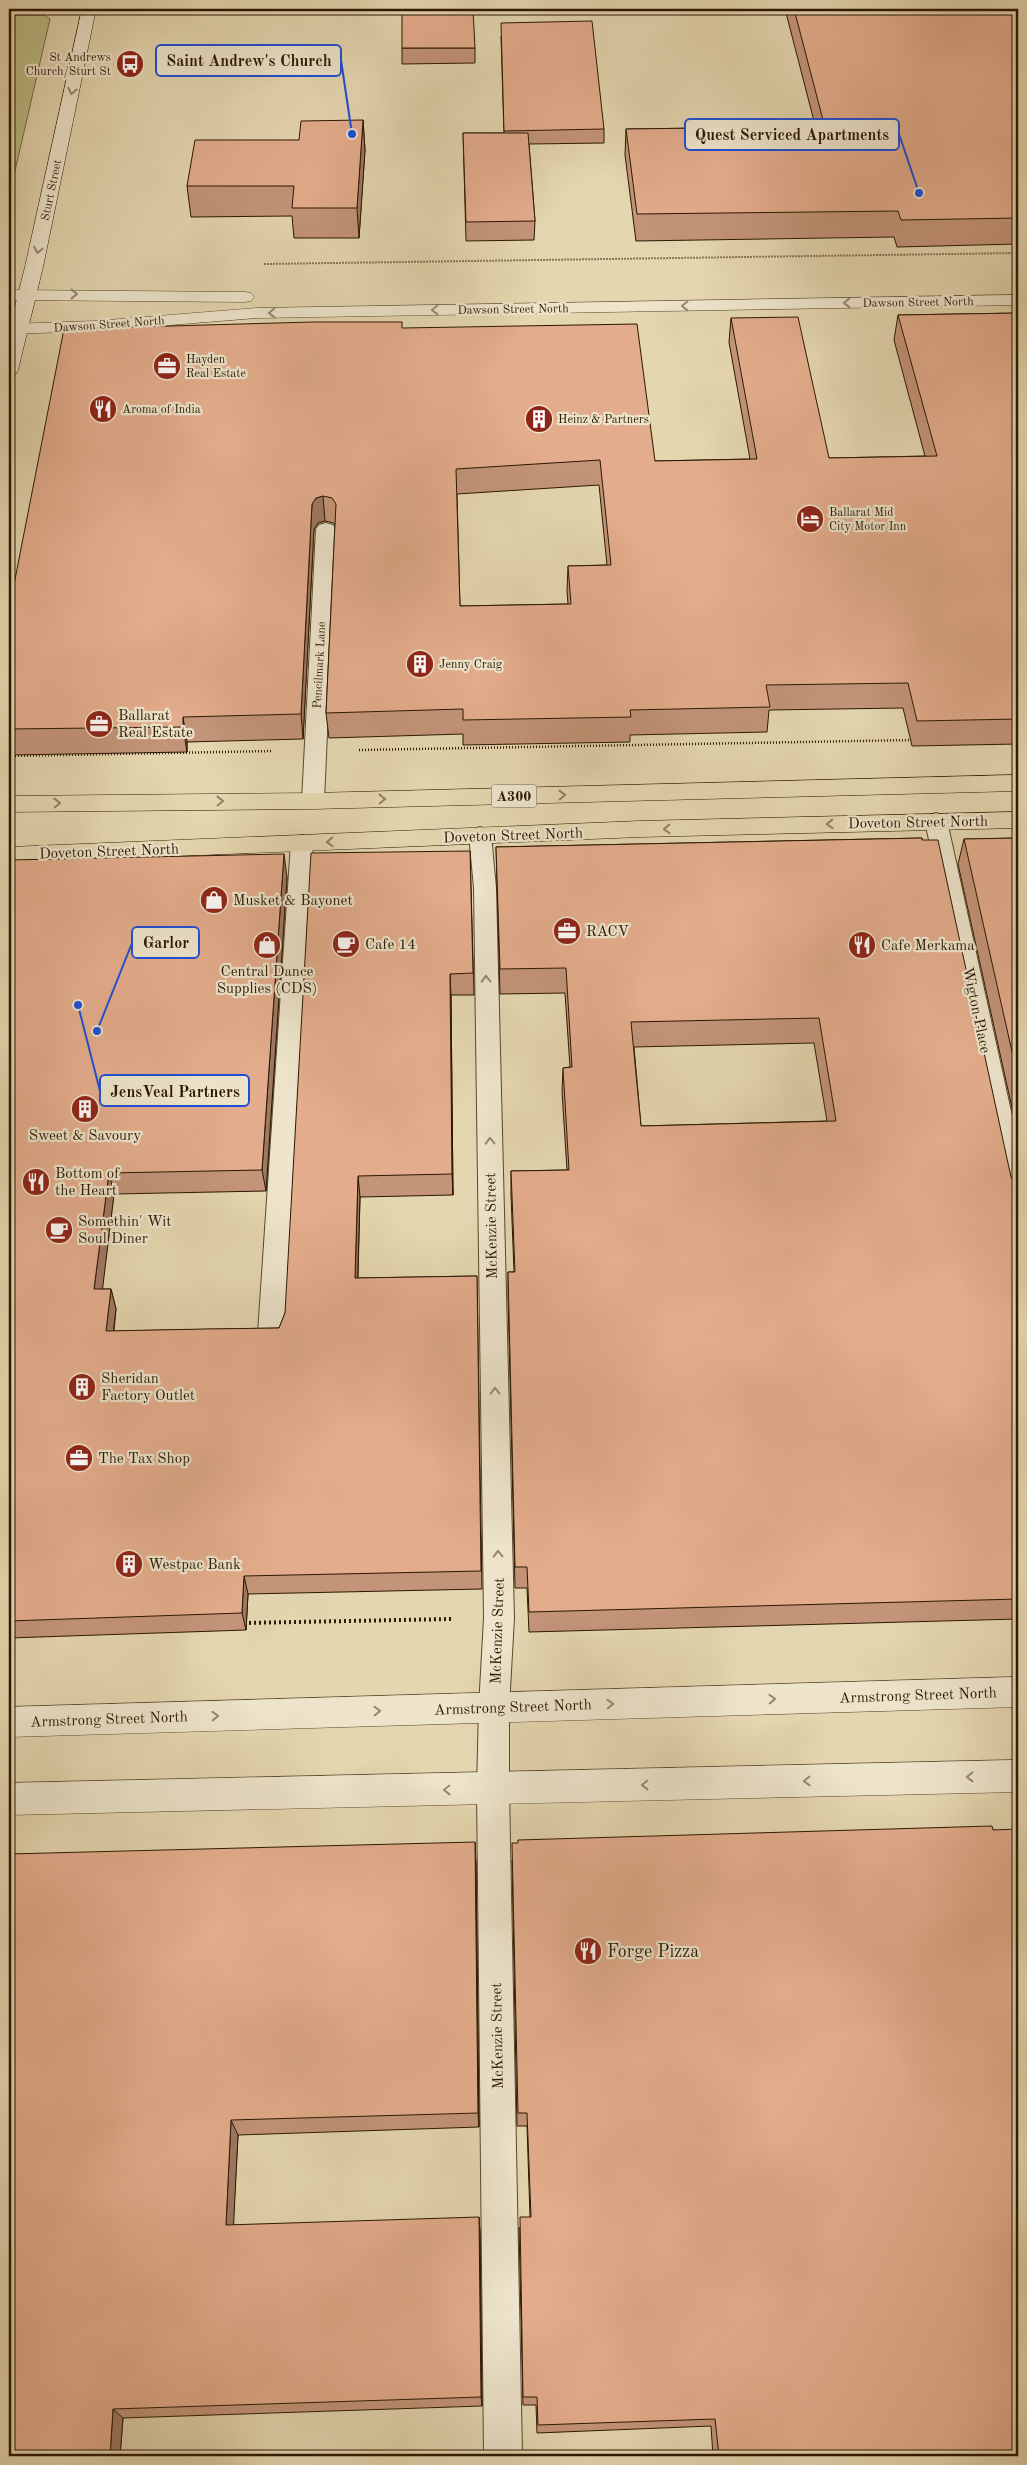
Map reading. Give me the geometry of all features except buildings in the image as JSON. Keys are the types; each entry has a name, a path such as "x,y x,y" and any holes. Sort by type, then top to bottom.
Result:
{"highway":[{"name":"A300","path":"9,804 314,800 1018,784"},
{"name":"Doveton Street North","path":"9,855 480,836 1018,820"}],"street":[{"name":"Sturt Street","path":"9,370 17,294 34,267 89,9"},
{"name":"Dawson Street North","path":"17,294 303,297 1018,285"},
{"name":"Dawson Street North","path":"13,329 96,326 257,313 1018,300"},
{"name":"Armstrong Street North","path":"9,1722 1018,1692"},
{"path":"9,1800 1018,1776"}],"lane":[{"name":"Pencilmark Lane","path":"314,800 326,529"},
{"name":"Wigton Place","path":"936,821 1018,1200"},
{"name":"McKenzie Street","path":"480,836 485,888 499,1618 494,1707 493,1789 503,2456"},
{"path":"272,1333 302,843"}],"path":[{"path":"263,264 1018,253"},
{"path":"9,756 919,740"}],"green space":[{"path":"9,15 44,15 50,19 9,197"}],"place":[{"name":"St Andrews Church/Sturt St","path":"130,64"},
{"name":"Saint Andrew's Church","path":"352,134"},
{"name":"Quest Serviced Apartments","path":"919,193"},
{"name":"Hayden Real Estate","path":"167,366"},
{"name":"Aroma of India","path":"103,409"},
{"name":"Heinz & Partners","path":"539,419"},
{"name":"Ballarat Mid City Motor Inn","path":"810,519"},
{"name":"Jenny Craig","path":"420,664"},
{"name":"Ballarat Real Estate","path":"99,724"},
{"name":"Musket & Bayonet","path":"214,900"},
{"name":"RACV","path":"567,931"},
{"name":"Cafe 14","path":"346,944"},
{"name":"Central Dance Supplies (CDS)","path":"267,945"},
{"name":"Cafe Merkama","path":"862,945"},
{"name":"JensVeal Partners","path":"78,1005"},
{"name":"Garlor","path":"97,1031"},
{"name":"Sweet & Savoury","path":"85,1109"},
{"name":"Bottom of the Heart","path":"36,1182"},
{"name":"Somethin' Wit Soul Diner","path":"59,1230"},
{"name":"Sheridan Factory Outlet","path":"82,1387"},
{"name":"The Tax Shop","path":"79,1458"},
{"name":"Westpac Bank","path":"129,1564"},
{"name":"Forge Pizza","path":"588,1951"}]}
